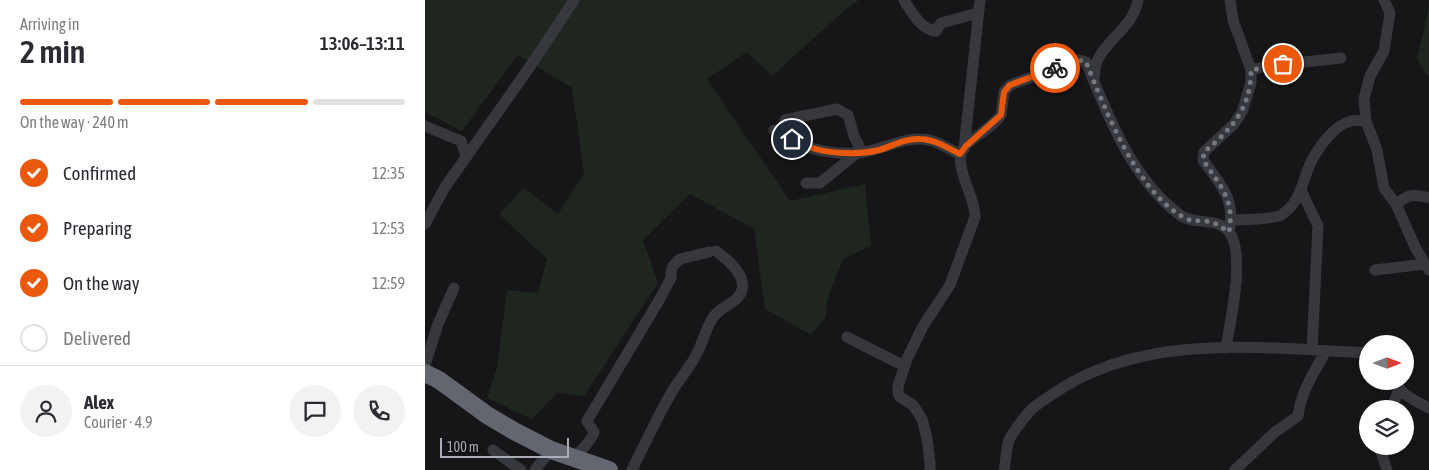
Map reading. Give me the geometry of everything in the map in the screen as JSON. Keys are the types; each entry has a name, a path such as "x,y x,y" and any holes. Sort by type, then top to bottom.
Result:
{"highway":[{"path":"425,373 439,380 487,415 551,450 609,470"}],"street":[{"path":"425,224 445,187 529,68 574,0"},
{"path":"904,0 919,22 933,31 936,31 941,22 978,13"},
{"path":"930,470 931,464 923,418 913,405 905,401 898,393 898,386 905,365 923,326 950,285 975,217 976,208 959,162 962,151 980,0"},
{"path":"1094,80 1097,60 1107,45 1131,18 1138,0"},
{"path":"1229,232 1232,220 1230,202 1221,185 1203,160 1203,156 1204,152 1234,124 1242,112 1251,83 1251,70 1233,20 1230,0"},
{"path":"1375,270 1427,267 1416,249 1396,204 1384,188 1377,150 1366,121 1363,98 1369,76 1384,51 1390,13 1385,0"},
{"path":"1251,70 1267,66 1341,58"},
{"path":"962,151 1001,115 1004,92 1010,85 1079,60 1086,62 1111,122 1129,156 1153,190 1182,217 1191,221 1206,221 1220,225 1229,232 1235,249 1237,267 1226,348"},
{"path":"785,120 837,109 848,115 860,152"},
{"path":"1232,220 1279,216 1292,207 1301,190 1308,168 1320,147 1332,133 1349,122 1366,121"},
{"path":"425,126 461,141 466,156"},
{"path":"774,130 809,148 834,152 878,150 902,141 920,138 962,151"},
{"path":"805,183 820,183 860,152"},
{"path":"1301,190 1318,226 1312,350"},
{"path":"1396,204 1407,196 1414,195 1429,198"},
{"path":"575,458 585,444 593,437 594,432 587,421 658,302 671,278 673,266 680,259 713,251 727,259 735,268 741,280 742,289 731,304 713,316 695,357 671,394 632,470"},
{"path":"425,365 438,324 454,288"},
{"path":"847,337 905,365"},
{"path":"1004,470 1009,440 1032,409 1063,387 1100,369 1177,350 1226,348 1359,353"},
{"path":"1235,470 1275,432 1298,416 1299,406 1307,385 1326,351"},
{"path":"1401,390 1412,400 1429,408"},
{"path":"493,450 521,470"},
{"path":"535,470 551,450"},
{"path":"1382,455 1387,470"}],"shaded area":[{"path":"425,0 859,0 845,10 772,76 747,52 707,79 790,201 865,184 871,246 843,259 827,300 826,317 811,335 765,309 754,229 690,194 643,240 658,283 584,396 557,393 532,419 487,398 497,368 507,290 538,293 547,259 499,214 524,188 558,214 584,174 572,88 518,55 462,131 425,112"},
{"path":"1429,7 1429,76 1417,59"}],"way so far":[{"path":"1055,68 1079,60 1086,62 1111,122 1129,156 1153,190 1182,217 1191,221 1206,221 1220,225 1229,232 1232,220 1230,202 1221,185 1203,160 1204,152 1234,124 1242,112 1251,83 1251,70 1283,64"}],"route":[{"path":"792,139 809,148 857,153 878,150 902,141 920,138 933,141 960,154 966,146 1001,115 1004,92 1010,85 1055,68"}]}
